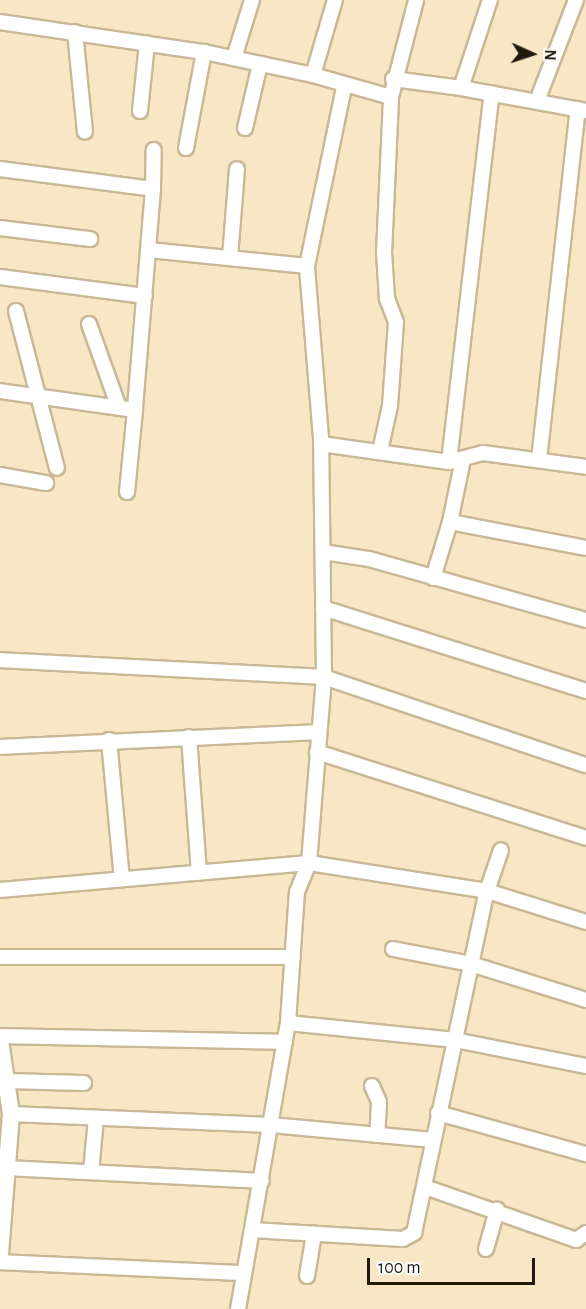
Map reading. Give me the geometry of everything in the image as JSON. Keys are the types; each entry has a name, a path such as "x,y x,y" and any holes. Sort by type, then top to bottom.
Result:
{"street":[{"path":"234,58 252,0"},
{"path":"313,75 335,0"},
{"path":"380,451 390,406 396,322 387,298 384,253 391,97 393,79 416,0"},
{"path":"461,88 490,0"},
{"path":"537,101 576,0"},
{"path":"0,22 204,52 313,75 345,87 391,97"},
{"path":"75,32 85,132"},
{"path":"140,111 147,43"},
{"path":"186,148 204,52"},
{"path":"245,128 260,64"},
{"path":"393,79 492,93 582,110 539,460"},
{"path":"238,1309 288,1023 297,892 309,863 324,677 321,444 307,266 345,87"},
{"path":"433,578 450,522 492,93"},
{"path":"127,492 146,296 154,150"},
{"path":"0,169 153,189"},
{"path":"230,258 237,169"},
{"path":"0,228 90,239"},
{"path":"149,250 307,266"},
{"path":"0,277 146,296"},
{"path":"16,311 57,468"},
{"path":"89,324 119,408"},
{"path":"0,391 135,410"},
{"path":"321,444 456,461 483,453 586,467"},
{"path":"0,475 46,483"},
{"path":"450,522 586,548"},
{"path":"323,552 369,559 586,620"},
{"path":"323,608 586,691"},
{"path":"0,660 324,677 586,765"},
{"path":"0,747 189,736 319,732"},
{"path":"189,736 199,873"},
{"path":"109,740 122,879"},
{"path":"317,752 586,838"},
{"path":"252,1230 408,1238 414,1233 487,891 501,850"},
{"path":"0,890 309,863 487,891 586,922"},
{"path":"393,949 471,964 586,1000"},
{"path":"0,957 293,957"},
{"path":"288,1023 455,1040 586,1066"},
{"path":"0,1036 285,1042"},
{"path":"0,1041 11,1114 0,1253"},
{"path":"6,1081 84,1083"},
{"path":"372,1086 379,1102 377,1135"},
{"path":"438,1113 586,1154"},
{"path":"11,1114 271,1125 433,1140"},
{"path":"91,1172 96,1118"},
{"path":"8,1168 262,1181"},
{"path":"425,1186 576,1240 586,1233"},
{"path":"486,1250 497,1210"},
{"path":"307,1276 314,1234"},
{"path":"0,1262 244,1273"}]}
